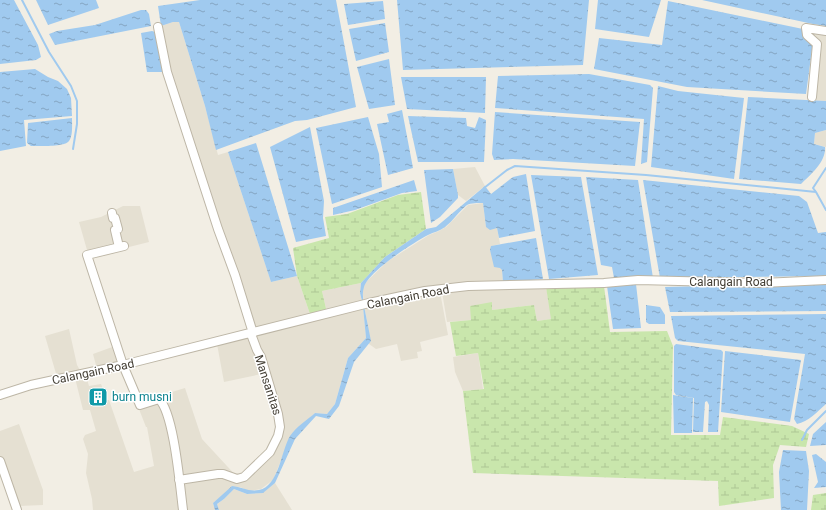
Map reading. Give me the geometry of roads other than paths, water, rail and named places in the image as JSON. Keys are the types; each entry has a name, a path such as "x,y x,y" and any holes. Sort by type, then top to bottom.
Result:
{"street":[{"path":"158,27 167,72 218,229 235,275 252,333"},
{"path":"812,96 817,44 807,35 806,28 826,31"},
{"path":"112,213 118,229 115,230 122,247 87,255 123,365 140,405 159,399 162,403 175,446 183,510"},
{"name":"Calangain Road","path":"0,395 31,385 123,365 365,304 425,291 468,286 604,283 638,280 761,283 826,280"},
{"name":"Mansanitas","path":"179,480 218,474 223,474 237,479 244,477 270,452 278,436 280,427 278,414 261,357 257,350 252,333"},
{"path":"0,461 17,510"}],"water":[{"path":"0,0 14,0 38,45 41,57 36,60 0,64"},
{"path":"36,0 96,0 99,8 48,25"},
{"path":"200,0 336,0 356,107 307,120 295,121 216,150 205,106 179,22 173,22 161,26 158,6"},
{"path":"397,0 589,0 583,65 403,70"},
{"path":"598,0 661,0 649,37 595,29"},
{"path":"702,0 826,0 826,26 813,24"},
{"path":"383,1 385,19 348,25 344,4"},
{"path":"668,1 803,29 813,42 806,94 687,87 594,69 599,38 662,45"},
{"path":"141,10 146,10 149,14 151,26 55,45 49,34 57,31 95,25"},
{"path":"385,23 389,52 356,61 349,29"},
{"path":"152,31 155,32 165,72 147,72 141,33"},
{"path":"389,59 395,105 369,109 357,67"},
{"path":"35,69 58,81 67,89 71,98 72,116 24,120 26,146 0,151 0,72"},
{"path":"589,74 650,85 653,88 647,162 641,164 644,119 495,108 498,76"},
{"path":"401,77 486,77 485,113 407,109"},
{"path":"658,86 678,91 744,98 734,179 651,167"},
{"path":"748,97 826,101 826,130 815,133 814,144 825,147 825,152 817,167 801,184 739,179"},
{"path":"402,110 413,168 388,175 377,124 389,122 387,114"},
{"path":"495,112 640,122 635,166 513,159 494,160 492,154"},
{"path":"408,116 466,118 467,126 475,128 479,117 486,120 484,162 418,162"},
{"path":"368,117 379,154 382,187 332,204 316,128"},
{"path":"72,118 71,136 67,143 31,146 27,143 28,123"},
{"path":"310,127 324,201 323,218 326,236 296,242 270,147"},
{"path":"256,143 297,276 271,282 228,152"},
{"path":"453,169 458,198 440,217 431,223 424,170"},
{"path":"526,174 535,231 499,238 497,228 490,230 486,227 483,203 473,203 467,205 445,227 412,244 374,273 364,287 363,305 360,293 361,283 385,257 426,229 436,227 485,186 491,194 513,177"},
{"path":"531,175 581,177 598,275 549,279"},
{"path":"586,177 638,180 653,278 614,278 612,267 601,265"},
{"path":"414,180 417,191 402,193 355,210 333,215 333,208"},
{"path":"643,180 799,196 807,202 818,233 826,232 826,276 660,278"},
{"path":"536,238 543,279 503,282 502,270 494,267 490,250 491,246"},
{"path":"826,283 826,311 670,312 665,287"},
{"path":"636,284 641,328 613,329 607,286"},
{"path":"646,305 660,307 665,315 665,324 649,324 646,322"},
{"path":"364,306 371,341 354,362 339,406 329,419 316,416 295,439 275,483 263,493 247,494 234,489 217,504 219,510 215,510 213,503 232,486 252,490 259,490 266,487 271,482 279,467 287,442 292,433 315,413 327,414 335,404 348,358 366,338"},
{"path":"826,314 826,404 809,419 797,424 794,419 805,354 678,341 675,338 671,316"},
{"path":"676,344 721,350 723,352 718,432 708,432 709,405 707,401 705,402 703,432 693,432 694,398 676,395 674,392 674,346"},
{"path":"725,351 801,360 790,422 721,412"},
{"path":"673,395 693,398 692,433 674,433"},
{"path":"826,422 826,445 810,446 813,434"},
{"path":"783,450 806,451 809,471 807,510 781,510 779,472"},
{"path":"816,454 826,462 826,487 814,488 818,482 812,455"}],"waterway":[{"path":"22,0 49,52 71,86 77,101 77,124 73,149"},
{"path":"484,188 507,170 515,166 646,175 816,192 813,188 826,168"},
{"path":"816,192 826,210"},
{"path":"802,440 807,430 826,411"}],"place":[{"name":"burn musni","path":"98,397"}]}
